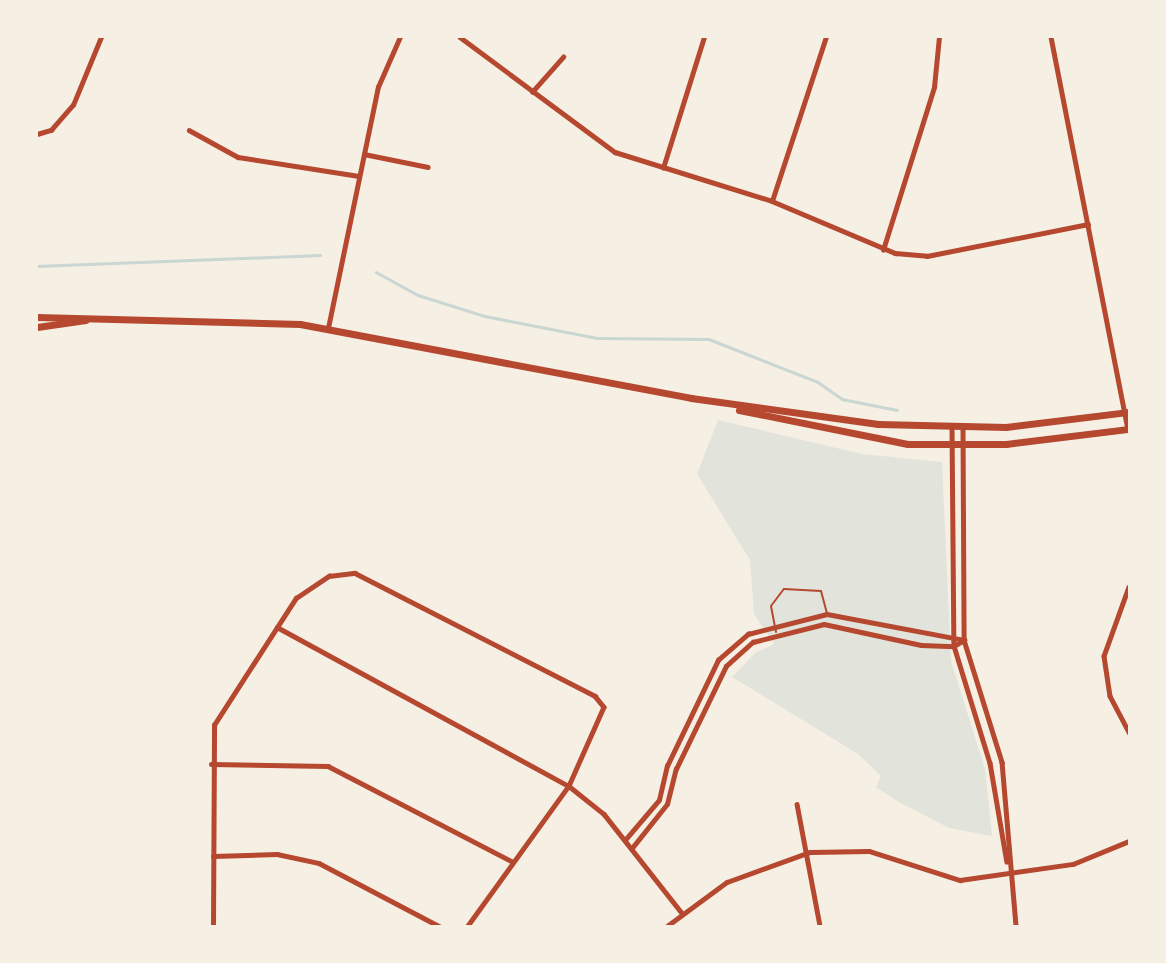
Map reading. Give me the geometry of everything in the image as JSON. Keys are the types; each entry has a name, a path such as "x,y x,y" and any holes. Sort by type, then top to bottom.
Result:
{"main road":[{"path":"37,317 86,320 242,320 328,328 691,398 816,418 963,427 1127,412"},
{"path":"37,327 86,320"},
{"path":"691,398 853,438 963,445 1128,429"}],"street":[{"path":"37,134 51,130 73,105 101,37"},
{"path":"328,328 378,87 400,37"},
{"path":"460,37 615,152 772,201 883,250 926,256 1088,224"},
{"path":"663,168 704,37"},
{"path":"772,201 827,37"},
{"path":"883,250 934,87 939,37"},
{"path":"1051,37 1127,412 1128,429"},
{"path":"532,92 562,57"},
{"path":"189,130 238,156 359,176"},
{"path":"364,154 428,167"},
{"path":"952,427 954,646 990,763 1010,873"},
{"path":"963,427 964,640 1002,762 1016,926"},
{"path":"213,926 211,764 221,708 277,627 316,582 364,575 595,696 605,714 569,786 468,926"},
{"path":"1129,587 1104,656 1110,696 1129,732"},
{"path":"625,839 659,800 667,766 718,660 748,634 773,623 828,614 907,634 954,635 964,640"},
{"path":"632,848 667,804 676,769 726,666 776,632 848,625 905,643 954,646 964,640"},
{"path":"277,627 569,786 625,839 682,913"},
{"path":"211,764 328,765 513,862"},
{"path":"797,804 810,852 820,926"},
{"path":"667,926 682,913 755,868 810,852 869,850 960,880 1073,864 1129,841"},
{"path":"213,856 277,853 320,863 439,926"}],"lane":[{"path":"776,632 771,606 784,589 821,591 828,614"}],"shaded area":[{"path":"718,420 862,454 942,462 951,661 985,769 992,836 949,828 899,802 876,787 881,776 858,754 732,677 755,653 774,644 754,614 750,560 697,474"}],"waterway":[{"path":"37,266 320,255"},
{"path":"376,272 418,295 485,316 597,338 709,339 818,382 842,399 897,410"}]}
